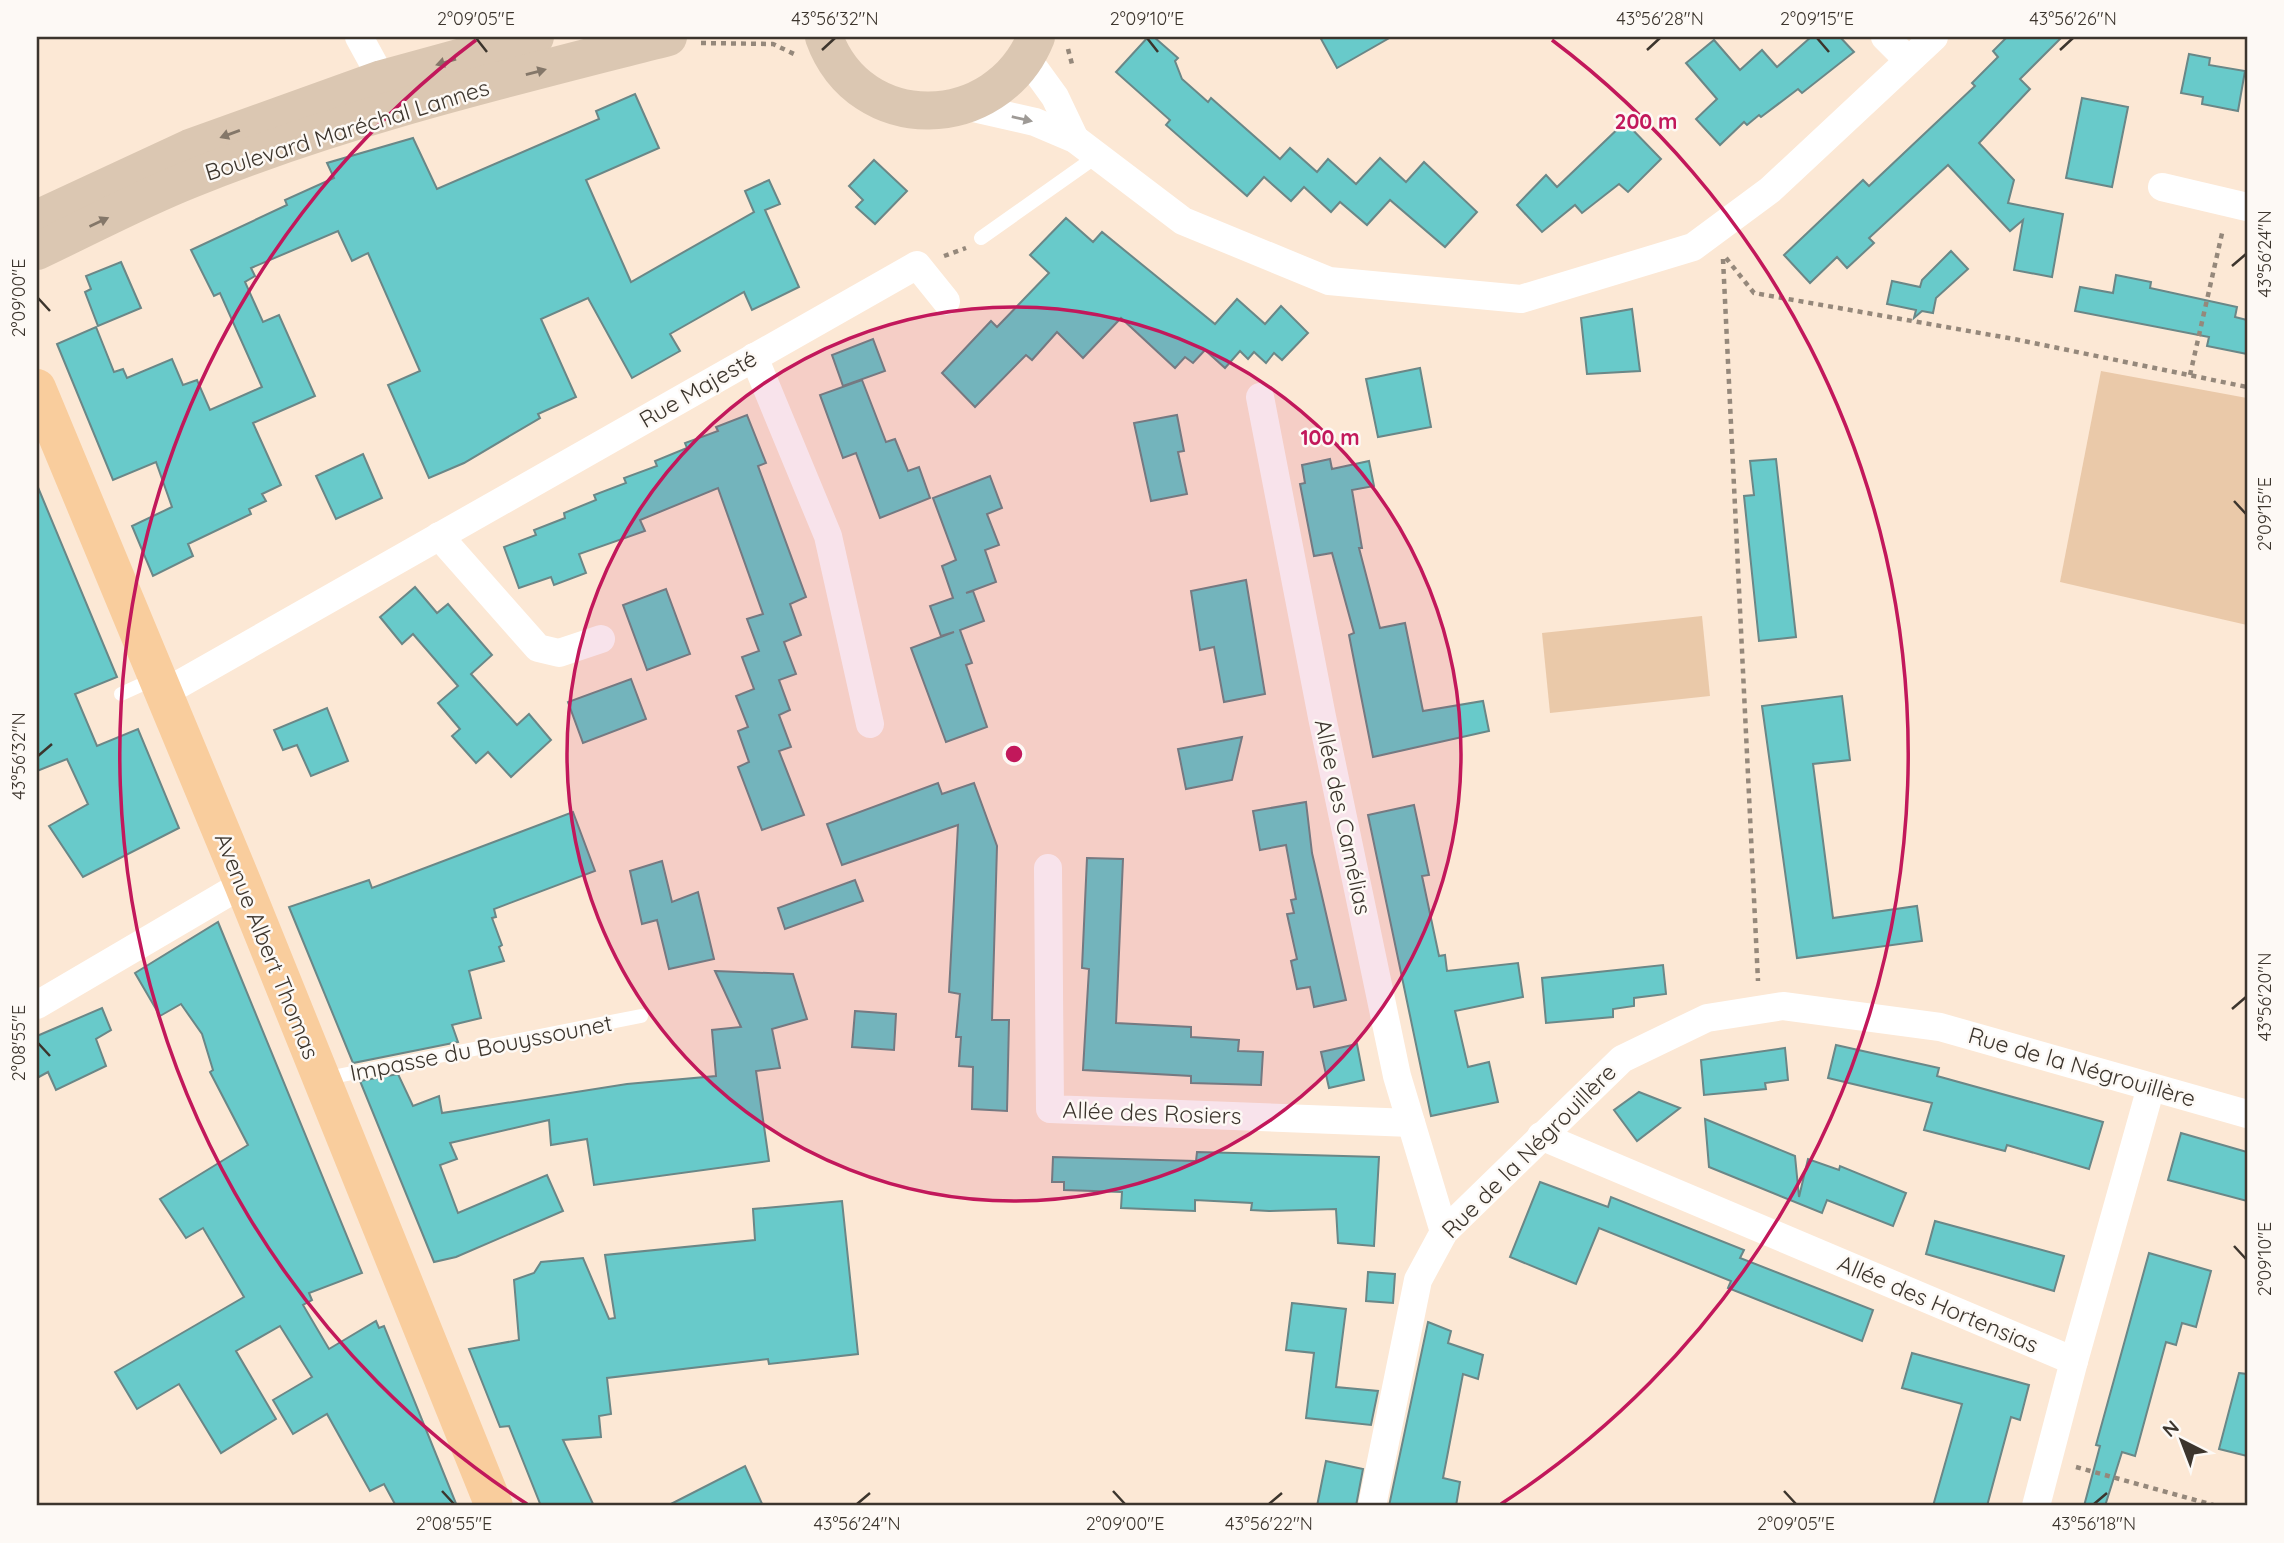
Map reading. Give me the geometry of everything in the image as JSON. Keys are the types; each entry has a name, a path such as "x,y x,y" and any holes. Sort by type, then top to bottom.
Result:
{"main road":[{"name":"Boulevard Maréchal Lannes","path":"37,219 190,148 382,79 535,37"},
{"name":"Boulevard Maréchal Lannes","path":"37,251 191,179 423,101 668,37"},
{"path":"824,37 829,52 849,78"},
{"path":"786,40 849,78 874,97 903,108 934,111 965,106 989,94 1010,78 1031,47"},
{"name":"Avenue Albert Thomas","path":"37,388 243,884 494,1506"}],"street":[{"path":"359,37 382,79 423,101"},
{"path":"1885,37 1908,61"},
{"path":"965,106 1035,122 1086,148 1183,221 1329,281 1521,299 1693,247 1770,190 1934,37"},
{"path":"1031,47 1055,97 1086,148"},
{"path":"2162,187 2238,205"},
{"path":"917,265 946,301"},
{"name":"Rue Majesté","path":"159,686 439,536 917,265"},
{"path":"754,357 828,536 870,724"},
{"name":"Allée des Camélias","path":"1260,397 1322,717 1397,1076 1444,1232"},
{"path":"439,536 538,648 559,653 601,639"},
{"name":"Allée des Rosiers","path":"1048,868 1050,1109 1412,1123"},
{"path":"37,1005 243,884"},
{"name":"Rue de la Négrouillère","path":"1372,1506 1418,1280 1444,1232 1622,1059 1707,1018 1783,1006 1940,1027 2247,1114"},
{"path":"2036,1506 2151,1087"},
{"name":"Allée des Hortensias","path":"1541,1136 2074,1361"}],"lane":[{"path":"981,238 1086,148"},
{"path":"121,694 159,686"},
{"name":"Impasse du Bouyssounet","path":"321,1079 641,1016"}],"path":[{"path":"771,37 786,40"},
{"path":"2190,375 2238,205"},
{"path":"917,265 964,250 981,238"},
{"path":"1760,1010 1723,254 1754,293 2014,339 2247,387"},
{"path":"2048,1460 2217,1506"}],"shaded area":[{"path":"2101,371 2247,398 2247,625 2060,582"},
{"path":"1702,616 1710,696 1550,713 1542,633"}],"building":[{"path":"1148,37 1154,37 1178,58 1175,61 1182,79 1208,102 1211,98 1280,159 1290,148 1317,172 1328,159 1356,184 1380,158 1406,182 1424,162 1477,212 1445,247 1390,200 1367,225 1340,202 1331,212 1304,187 1291,201 1264,177 1247,196 1166,125 1170,120 1116,72"},
{"path":"1320,37 1391,37 1337,68"},
{"path":"1811,37 1840,37 1854,52 1802,93 1798,89 1761,117 1759,115 1747,125 1744,122 1720,145 1696,119 1717,99 1686,63 1714,40 1740,70 1762,50 1777,67"},
{"path":"2007,37 2062,37 2020,79 2030,89 1979,143 2014,180 2008,203 2063,214 2052,277 2014,270 2023,220 2010,231 1948,165 1869,238 1874,243 1847,268 1837,257 1810,283 1784,255 1863,180 1869,186 1975,86 1972,83 1998,57 1993,51"},
{"path":"2189,54 2210,58 2209,65 2245,71 2238,111 2202,104 2203,97 2181,93"},
{"path":"635,94 659,148 586,180 631,282 754,212 745,191 769,180 780,204 765,210 799,287 752,310 744,292 670,334 680,351 632,378 588,298 541,319 576,397 538,414 540,418 464,463 429,478 388,385 420,371 368,253 352,261 338,231 251,268 255,276 245,282 263,322 279,315 315,396 253,423 281,485 262,494 266,501 249,509 251,514 188,544 193,556 153,576 132,526 172,507 156,462 113,480 57,344 96,327 114,372 123,369 127,378 172,359 183,385 197,380 210,410 262,387 220,293 214,296 191,250 287,205 285,200 334,178 327,163 413,138 437,189 599,119 596,111"},
{"path":"2082,98 2128,107 2112,187 2066,178"},
{"path":"1625,122 1661,159 1628,192 1619,184 1582,213 1575,205 1542,232 1517,205 1546,175 1557,187"},
{"path":"874,160 907,191 875,224 856,207 863,200 849,186"},
{"path":"1066,218 1093,242 1102,232 1215,324 1237,299 1265,324 1281,306 1308,333 1282,360 1274,353 1266,363 1254,352 1248,359 1240,351 1225,368 1205,350 1193,363 1185,357 1175,368 1121,318 1083,358 1057,332 1032,360 1026,355 975,407 942,373 991,321 997,327 1049,273 1030,255"},
{"path":"1951,251 1968,269 1936,298 1933,313 1922,311 1914,318 1916,310 1887,304 1892,281 1920,287 1922,280"},
{"path":"121,262 141,308 98,326 85,292 91,289 86,276"},
{"path":"2116,275 2151,282 2150,288 2237,307 2235,317 2247,320 2247,354 2207,346 2209,337 2075,311 2080,287 2113,293"},
{"path":"1632,309 1640,371 1587,374 1581,318"},
{"path":"873,339 885,371 843,386 832,355"},
{"path":"1420,368 1431,427 1378,437 1366,379"},
{"path":"862,380 886,442 895,439 908,471 919,467 930,498 880,518 856,453 843,458 820,395"},
{"path":"747,415 766,463 758,466 806,597 790,604 801,635 784,642 796,674 779,680 790,710 779,715 791,747 779,751 804,815 762,830 738,767 749,762 738,731 748,727 736,696 754,689 742,657 759,651 747,619 763,614 718,488 640,520 645,531 579,554 586,573 554,585 551,577 519,588 504,547 536,535 534,530 565,518 564,513 596,500 594,495 626,483 624,478 657,466 655,461 687,448 685,443 718,431 716,427"},
{"path":"1177,415 1184,451 1178,452 1187,494 1151,501 1134,423"},
{"path":"363,454 382,498 336,519 316,476"},
{"path":"1330,459 1332,469 1369,461 1374,486 1352,490 1362,548 1359,548 1380,628 1405,623 1423,711 1483,701 1489,731 1373,757 1349,635 1354,633 1332,553 1314,556 1300,484 1305,483 1302,465"},
{"path":"1776,459 1796,637 1759,641 1744,496 1754,495 1750,461"},
{"path":"990,476 1002,508 987,514 999,545 985,550 996,582 966,593 973,591 984,621 960,630 972,663 966,665 987,727 946,742 911,648 954,632 941,636 930,606 953,598 942,566 956,560 933,498"},
{"path":"37,485 117,677 75,694 97,746 138,729 179,828 83,877 49,826 88,804 67,759 37,771"},
{"path":"1246,580 1265,694 1224,702 1214,647 1200,650 1191,591"},
{"path":"415,587 437,613 448,604 492,655 471,674 517,725 529,714 551,740 511,777 488,752 476,763 452,736 460,729 438,703 458,686 413,634 402,644 380,617"},
{"path":"666,589 690,654 647,670 623,605"},
{"path":"631,679 646,719 583,743 568,702"},
{"path":"1842,696 1850,760 1813,764 1833,918 1917,906 1922,941 1797,958 1762,706"},
{"path":"327,708 348,761 311,776 297,745 283,750 274,730"},
{"path":"1242,737 1232,780 1186,789 1178,749"},
{"path":"938,783 942,794 974,783 997,846 992,1020 1009,1020 1007,1111 972,1109 973,1067 959,1066 961,1037 956,1037 960,994 949,992 958,825 842,865 827,824"},
{"path":"1306,802 1312,853 1346,1000 1314,1007 1310,987 1297,989 1291,961 1297,959 1287,914 1294,913 1291,900 1296,899 1286,845 1260,850 1253,811"},
{"path":"1414,805 1429,875 1422,876 1439,956 1445,955 1447,971 1518,963 1523,997 1455,1011 1468,1067 1489,1062 1498,1102 1431,1116 1368,815"},
{"path":"573,812 595,871 494,909 496,917 492,918 502,945 499,947 504,961 469,971 481,1018 452,1025 458,1042 353,1063 289,907 369,880 372,888"},
{"path":"1087,858 1123,859 1116,1023 1191,1027 1191,1037 1239,1040 1238,1051 1263,1052 1261,1085 1191,1083 1191,1076 1083,1070 1089,969 1082,968"},
{"path":"662,861 672,902 698,892 714,959 669,969 657,920 642,924 630,871"},
{"path":"855,880 863,901 785,929 778,908"},
{"path":"218,922 362,1273 309,1293 312,1300 303,1305 329,1349 376,1321 379,1328 384,1326 457,1506 396,1506 384,1484 370,1491 327,1414 293,1434 273,1400 312,1377 280,1326 236,1351 276,1419 221,1453 179,1384 137,1409 115,1372 244,1297 203,1228 186,1238 160,1199 248,1145 210,1072 213,1070 202,1034 181,1004 160,1016 135,973"},
{"path":"1663,965 1666,994 1634,998 1634,1006 1613,1009 1613,1017 1546,1023 1542,978"},
{"path":"715,971 793,974 807,1019 772,1029 780,1068 756,1071 769,1161 594,1185 587,1139 551,1145 549,1120 450,1143 457,1159 440,1165 458,1213 547,1175 563,1211 456,1257 434,1262 360,1081 398,1074 413,1106 439,1096 442,1113 627,1084 716,1076 712,1030 741,1027"},
{"path":"102,1008 111,1030 96,1039 106,1066 56,1090 48,1072 37,1078 37,1036"},
{"path":"855,1011 896,1014 894,1050 852,1047"},
{"path":"1357,1044 1364,1080 1329,1088 1321,1052"},
{"path":"1836,1045 1939,1068 1937,1076 2103,1122 2089,1169 2007,1145 2005,1151 1924,1130 1932,1103 1828,1078"},
{"path":"1785,1048 1788,1080 1765,1083 1766,1089 1704,1095 1701,1060"},
{"path":"1639,1092 1680,1108 1637,1141 1614,1110"},
{"path":"1705,1119 1795,1156 1799,1197 1808,1159 1839,1170 1840,1166 1906,1193 1893,1226 1827,1200 1822,1213 1709,1167"},
{"path":"2181,1133 2247,1152 2247,1201 2168,1180"},
{"path":"1197,1152 1379,1157 1374,1246 1338,1243 1336,1209 1251,1210 1252,1203 1195,1200 1195,1211 1121,1208 1122,1192 1064,1190 1064,1182 1052,1182 1053,1157 1196,1161"},
{"path":"1540,1182 1608,1207 1611,1197 1744,1250 1740,1258 1873,1310 1862,1341 1728,1288 1731,1281 1599,1228 1576,1284 1510,1257"},
{"path":"842,1201 858,1354 769,1364 768,1359 607,1378 611,1414 599,1416 601,1437 563,1440 594,1506 541,1506 509,1426 500,1427 469,1349 519,1340 514,1280 534,1273 541,1262 583,1258 609,1319 615,1318 605,1255 755,1240 753,1209"},
{"path":"1935,1221 2064,1256 2054,1291 1926,1254"},
{"path":"2149,1253 2211,1271 2196,1327 2182,1323 2176,1345 2166,1342 2135,1456 2122,1452 2105,1506 2084,1506 2100,1446 2096,1445"},
{"path":"1368,1272 1395,1274 1393,1303 1366,1301"},
{"path":"1292,1303 1346,1309 1336,1387 1378,1391 1371,1425 1306,1418 1314,1353 1286,1350"},
{"path":"1428,1322 1451,1331 1448,1343 1483,1355 1478,1379 1463,1374 1443,1478 1460,1482 1456,1506 1389,1506"},
{"path":"1912,1353 2029,1385 2020,1420 2011,1417 1987,1506 1933,1506 1962,1404 1902,1388"},
{"path":"2239,1373 2247,1374 2247,1456 2219,1449"},
{"path":"1326,1461 1363,1469 1356,1506 1317,1506"},
{"path":"745,1466 763,1506 667,1506"}]}
